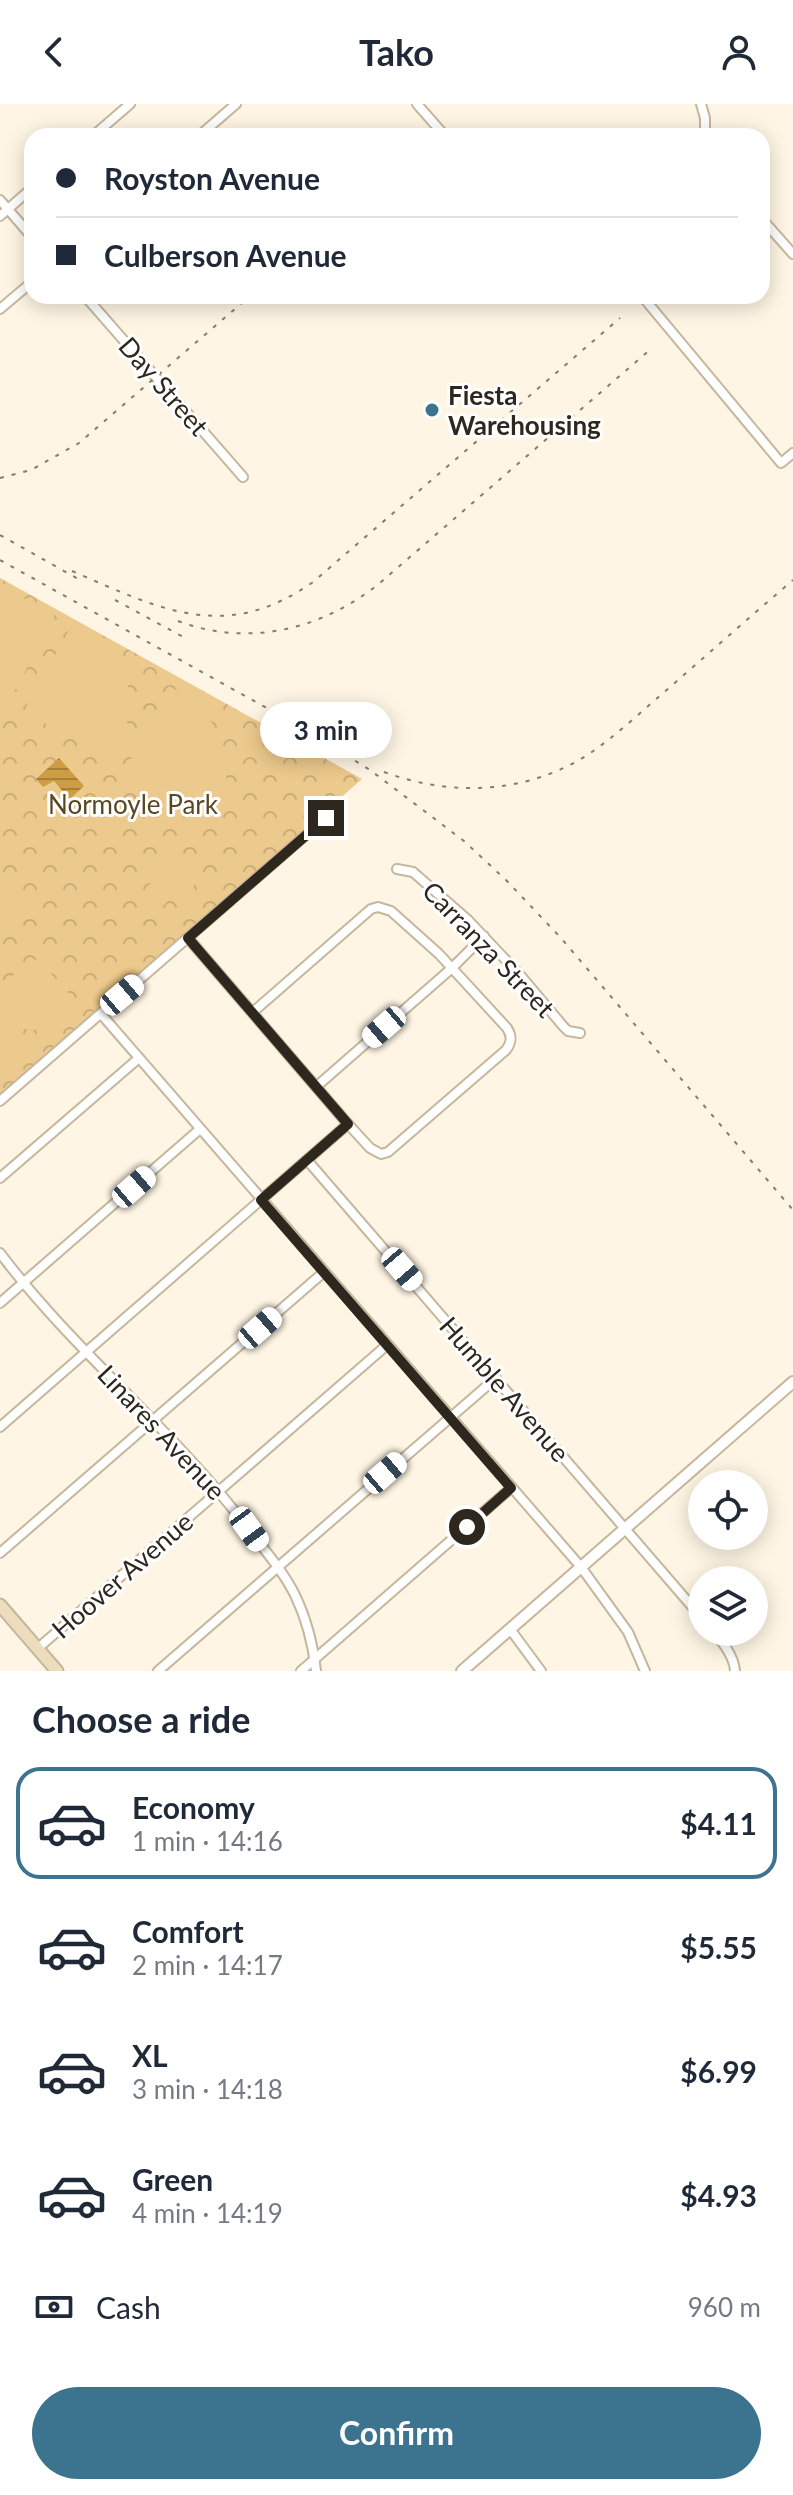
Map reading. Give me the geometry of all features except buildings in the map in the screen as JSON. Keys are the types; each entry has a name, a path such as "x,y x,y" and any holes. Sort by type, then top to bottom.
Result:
{"main road":[{"path":"0,1605 57,1671"}],"street":[{"path":"102,128 130,104"},
{"path":"208,128 236,104"},
{"path":"417,104 438,128"},
{"path":"705,106 705,128"},
{"path":"0,216 24,195"},
{"path":"0,200 24,228"},
{"path":"770,228 793,254"},
{"path":"0,309 24,289"},
{"name":"Day Street","path":"92,304 243,477"},
{"path":"649,304 781,463 793,453"},
{"path":"0,1101 330,814"},
{"name":"Carranza Street","path":"397,869 413,872 484,936 568,1031 580,1033"},
{"path":"188,938 348,1124 377,1153 388,1152 506,1050 511,1042 510,1034 452,968 386,908 371,909 253,1012"},
{"path":"317,1086 452,968 484,936"},
{"path":"101,1014 581,1567 628,1632 645,1671"},
{"path":"0,1178 139,1058"},
{"path":"0,1427 348,1124"},
{"path":"0,1303 200,1129"},
{"name":"Humble Avenue","path":"307,1160 688,1601"},
{"name":"Linares Avenue","path":"0,1253 86,1352 219,1491 278,1567 303,1613 316,1671"},
{"path":"0,1553 324,1272"},
{"name":"Hoover Avenue","path":"37,1649 387,1345"},
{"path":"158,1671 496,1378"},
{"path":"462,1671 793,1382"},
{"path":"301,1671 511,1488"},
{"path":"510,1629 541,1671"},
{"path":"724,1646 735,1664 735,1671"}],"green space":[{"name":"Normoyle Park","path":"0,578 362,779 0,1097"},
{"path":"0,596 27,599 55,615 12,696 3,698 0,697"},
{"path":"72,625 110,650 128,687 127,730 115,759 31,716 26,707"},
{"path":"169,686 204,714 216,729 223,746 225,784 210,826 127,781 124,772"},
{"path":"105,800 127,812 120,825 98,813"},
{"path":"176,855 186,867 166,884 156,872"},
{"path":"188,870 198,882 178,899 168,887"},
{"path":"0,871 28,905 0,931"},
{"path":"155,880 171,898 163,906 146,887"},
{"path":"32,959 40,961 81,1008 61,1022 41,1030 20,1027 0,1013 0,987"},
{"path":"0,1021 23,1047 0,1062"}],"shaded area":[{"path":"59,758 84,786 71,798 54,781 43,787 36,779"}],"railway":[{"path":"0,478 31,470 79,443 241,304"},
{"path":"72,571 164,608 192,614 221,616 251,612 281,601 313,582 620,318"},
{"path":"178,621 205,629 258,633 285,629 335,612 381,582 652,348"},
{"path":"0,535 80,580"},
{"path":"0,560 301,727 370,770 464,841 561,938 793,1210"},
{"path":"384,772 410,780 462,788 515,784 565,767 620,731 793,580"},
{"path":"115,600 187,639"}],"place":[{"name":"Fiesta Warehousing","path":"432,410"}],"route":[{"path":"326,818 188,938 348,1124 261,1200 511,1488 467,1527"}]}
